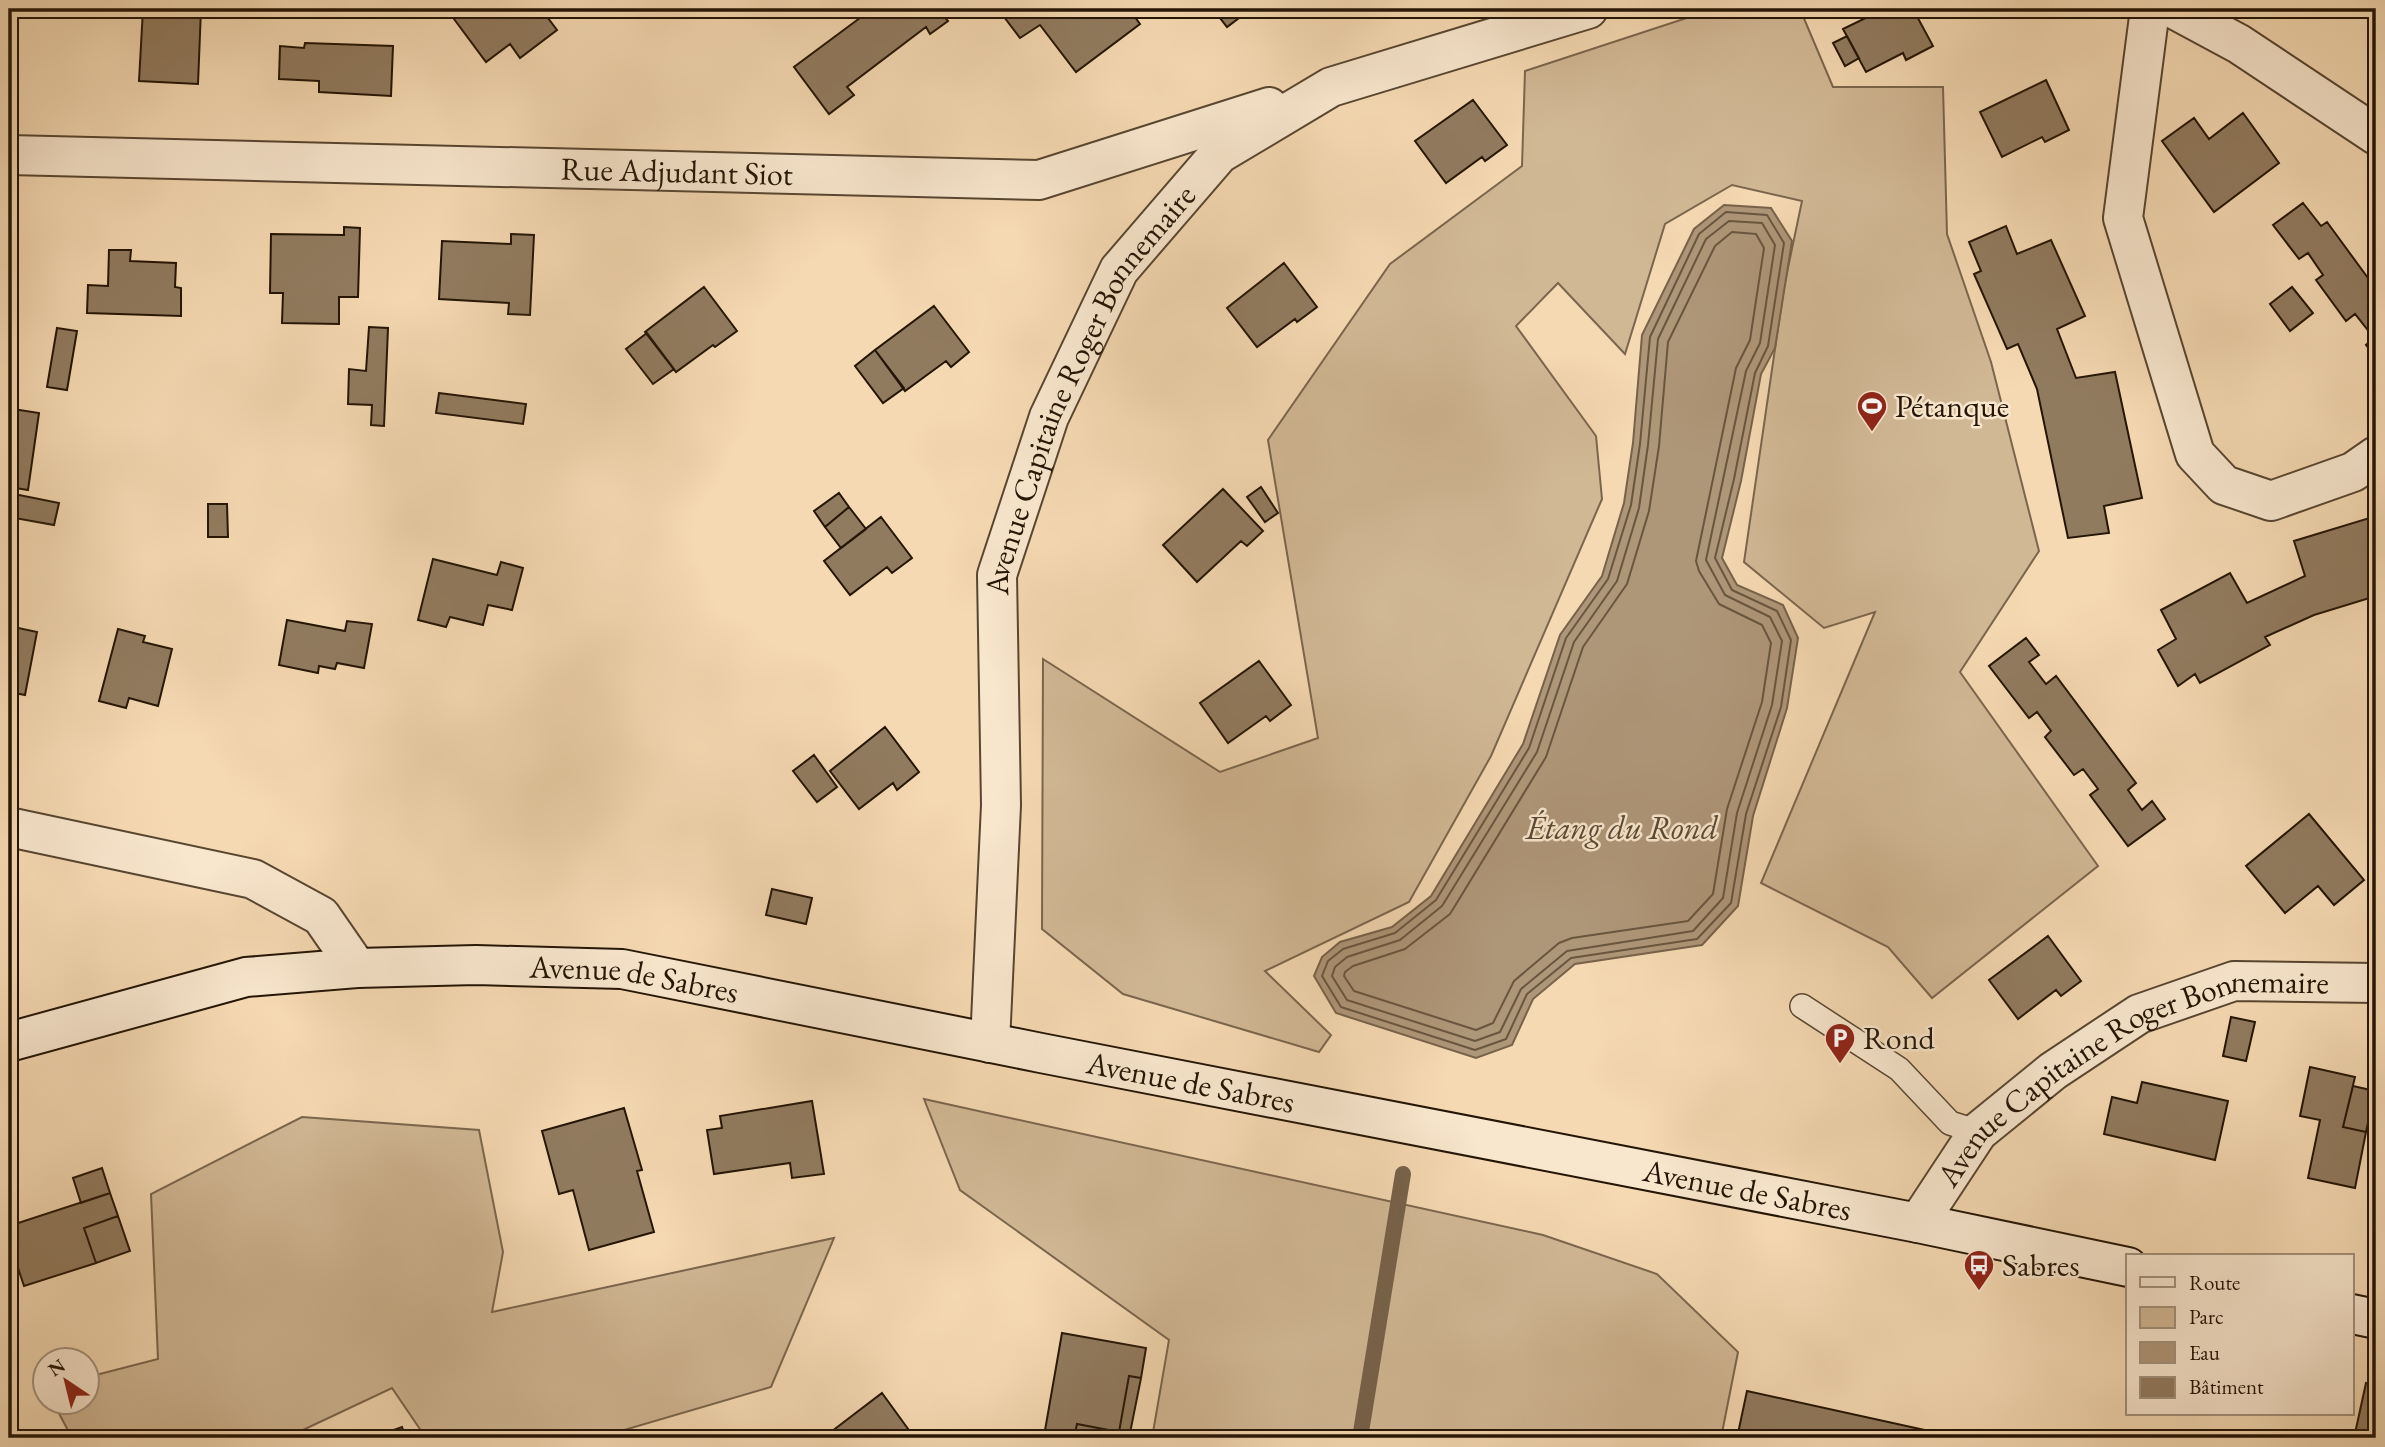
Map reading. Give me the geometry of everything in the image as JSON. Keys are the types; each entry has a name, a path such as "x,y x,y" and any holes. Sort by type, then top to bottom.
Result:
{"street":[{"name":"Avenue Capitaine Roger Bonnemaire","path":"990,1043 1001,805 997,575 1049,417 1119,270 1219,154 1331,87 1588,9"},
{"path":"2150,9 2123,218 2195,454 2224,485 2271,501 2353,472 2376,456"},
{"path":"2174,9 2239,44 2376,135"},
{"name":"Rue Adjudant Siot","path":"9,155 1039,180 1331,87"},
{"path":"9,827 253,879 321,916 357,968"},
{"name":"Avenue de Sabres","path":"9,1042 246,977 357,968 477,965 622,969 1918,1223 2126,1267"},
{"name":"Avenue Capitaine Roger Bonnemaire","path":"1918,1223 1978,1132 2053,1071 2139,1014 2234,981 2376,983"},
{"path":"2354,1314 2376,1319"}],"lane":[{"path":"1802,1006 1899,1069 1950,1123 1978,1132"}],"green space":[{"path":"1714,9 1800,9 1833,87 1943,87 1947,234 1991,362 2039,551 1960,672 2098,866 1932,998 1888,947 1761,883 1875,612 1824,628 1744,562 1784,287 1802,201 1732,185 1665,224 1625,354 1558,283 1516,326 1596,436 1602,499 1491,756 1409,902 1265,971 1331,1035 1319,1052 1123,994 1042,929 1043,659 1220,772 1318,738 1268,440 1390,264 1522,166 1525,71"},
{"path":"924,1099 1543,1235 1657,1274 1738,1352 1721,1438 1152,1438 1169,1340 960,1190"},
{"path":"302,1117 479,1130 503,1252 492,1312 834,1238 771,1387 597,1438 426,1438 392,1388 286,1438 72,1438 60,1416 102,1416 102,1373 158,1359 151,1194"}],"water":[{"name":"Étang du Rond","path":"1724,205 1771,208 1792,241 1775,348 1761,374 1741,481 1722,558 1737,585 1783,605 1798,638 1787,708 1753,816 1738,906 1702,945 1575,964 1533,999 1512,1045 1476,1058 1336,1013 1314,976 1322,957 1340,942 1392,927 1431,896 1523,744 1560,635 1602,576 1624,503 1633,443 1642,335 1694,229"}],"building":[{"path":"143,9 201,9 198,84 139,81"},
{"path":"467,9 544,9 542,10 557,30 520,58 510,44 486,62 454,19"},
{"path":"872,9 938,9 948,21 930,34 926,27 847,87 854,95 829,114 794,67"},
{"path":"998,9 1129,9 1140,24 1076,72 1040,25 1020,38"},
{"path":"1213,9 1251,9 1227,27"},
{"path":"1884,9 1913,9 1933,46 1906,60 1903,53 1866,72 1843,29"},
{"path":"1847,36 1859,58 1845,66 1833,43"},
{"path":"305,43 393,46 391,96 319,92 319,81 279,79 280,46 304,48"},
{"path":"2046,80 2069,130 2045,142 2042,137 2002,157 1980,112"},
{"path":"1473,100 1507,145 1485,161 1482,157 1446,183 1415,141"},
{"path":"2243,113 2279,163 2214,212 2162,141 2194,118 2209,139"},
{"path":"2303,203 2321,226 2327,222 2376,289 2376,358 2366,345 2374,338 2355,314 2346,321 2316,280 2323,275 2308,253 2299,259 2273,225"},
{"path":"2006,226 2017,254 2051,240 2085,316 2057,329 2076,378 2115,372 2142,498 2104,506 2109,533 2068,538 2037,389 2018,344 2007,349 1974,274 1981,271 1969,242"},
{"path":"344,227 360,228 358,297 339,297 339,324 282,323 283,293 270,293 271,234 344,235"},
{"path":"511,234 534,235 530,315 508,314 509,303 439,299 442,241 511,244"},
{"path":"109,250 131,250 130,261 176,263 175,287 181,288 181,316 87,313 88,285 108,286"},
{"path":"9,260 14,260 11,315 9,315"},
{"path":"1284,263 1317,307 1297,322 1295,319 1257,347 1227,308"},
{"path":"704,287 737,331 676,372 645,332"},
{"path":"2292,287 2313,313 2290,331 2270,304"},
{"path":"934,306 969,352 951,367 946,361 905,391 875,350"},
{"path":"11,315 10,342 9,342"},
{"path":"369,327 388,328 384,426 371,425 372,405 348,404 349,369 366,371"},
{"path":"57,328 77,331 67,390 47,387"},
{"path":"647,333 674,369 653,384 626,349"},
{"path":"875,350 904,388 883,403 855,366"},
{"path":"439,393 526,404 523,424 436,413"},
{"path":"13,409 39,413 28,490 9,487 9,438"},
{"path":"1261,487 1278,513 1265,522 1247,497"},
{"path":"1223,489 1263,531 1247,546 1241,541 1197,582 1163,545"},
{"path":"9,493 59,503 54,525 9,517"},
{"path":"839,493 849,507 825,527 814,511"},
{"path":"208,504 227,504 228,537 208,537"},
{"path":"849,507 866,529 841,548 825,527"},
{"path":"2376,516 2376,596 2314,615 2265,637 2270,645 2200,683 2195,674 2178,686 2158,650 2176,639 2161,610 2230,573 2247,603 2305,576 2294,541"},
{"path":"881,517 912,558 892,573 887,567 850,595 824,561"},
{"path":"433,559 497,575 501,562 523,568 512,610 488,605 483,625 450,617 446,627 418,620"},
{"path":"287,620 345,631 347,621 372,624 364,668 337,663 335,669 319,666 318,673 279,665"},
{"path":"9,626 37,632 25,695 9,692"},
{"path":"118,629 145,636 143,642 172,649 158,706 129,698 126,708 99,701"},
{"path":"2026,638 2039,655 2029,662 2046,684 2056,676 2136,783 2128,790 2142,810 2152,801 2165,819 2128,846 2090,795 2098,789 2083,769 2074,775 2045,737 2051,731 2037,712 2029,718 1989,666"},
{"path":"1259,661 1291,705 1270,721 1266,716 1228,743 1200,703"},
{"path":"885,727 919,772 897,790 893,783 859,809 830,771"},
{"path":"814,755 837,787 817,802 793,771"},
{"path":"2309,814 2364,880 2334,905 2318,886 2285,913 2246,866"},
{"path":"772,889 812,898 806,924 766,915"},
{"path":"2048,936 2081,981 2061,996 2056,990 2018,1019 1989,980"},
{"path":"2231,1017 2255,1022 2246,1061 2223,1056"},
{"path":"2310,1067 2355,1077 2343,1127 2366,1132 2355,1188 2308,1178 2320,1120 2300,1116"},
{"path":"2142,1082 2228,1101 2215,1160 2104,1134 2112,1097 2137,1103"},
{"path":"2353,1086 2375,1091 2366,1132 2343,1127"},
{"path":"812,1101 824,1174 792,1178 790,1163 714,1174 707,1130 722,1128 720,1116"},
{"path":"624,1108 642,1170 637,1171 654,1232 589,1250 573,1190 559,1194 542,1131"},
{"path":"102,1168 110,1193 81,1203 73,1178"},
{"path":"110,1193 118,1216 84,1228 96,1263 24,1286 9,1241 9,1226"},
{"path":"118,1216 130,1251 96,1263 84,1228"},
{"path":"1062,1333 1146,1348 1141,1378 1129,1376 1119,1432 1077,1424 1074,1438 1044,1436"},
{"path":"1129,1376 1141,1378 1129,1438 1074,1438 1077,1424 1119,1432"},
{"path":"2366,1383 2376,1385 2376,1438 2354,1438"},
{"path":"1747,1391 1961,1438 1737,1438"},
{"path":"882,1393 911,1433 904,1438 823,1438"},
{"path":"402,1427 406,1438 371,1438"}],"waterway":[{"path":"1360,1438 1403,1174"}],"place":[{"name":"Pétanque","path":"1872,433"},
{"name":"Rond","path":"1840,1065"},
{"name":"Sabres","path":"1979,1292"}]}
